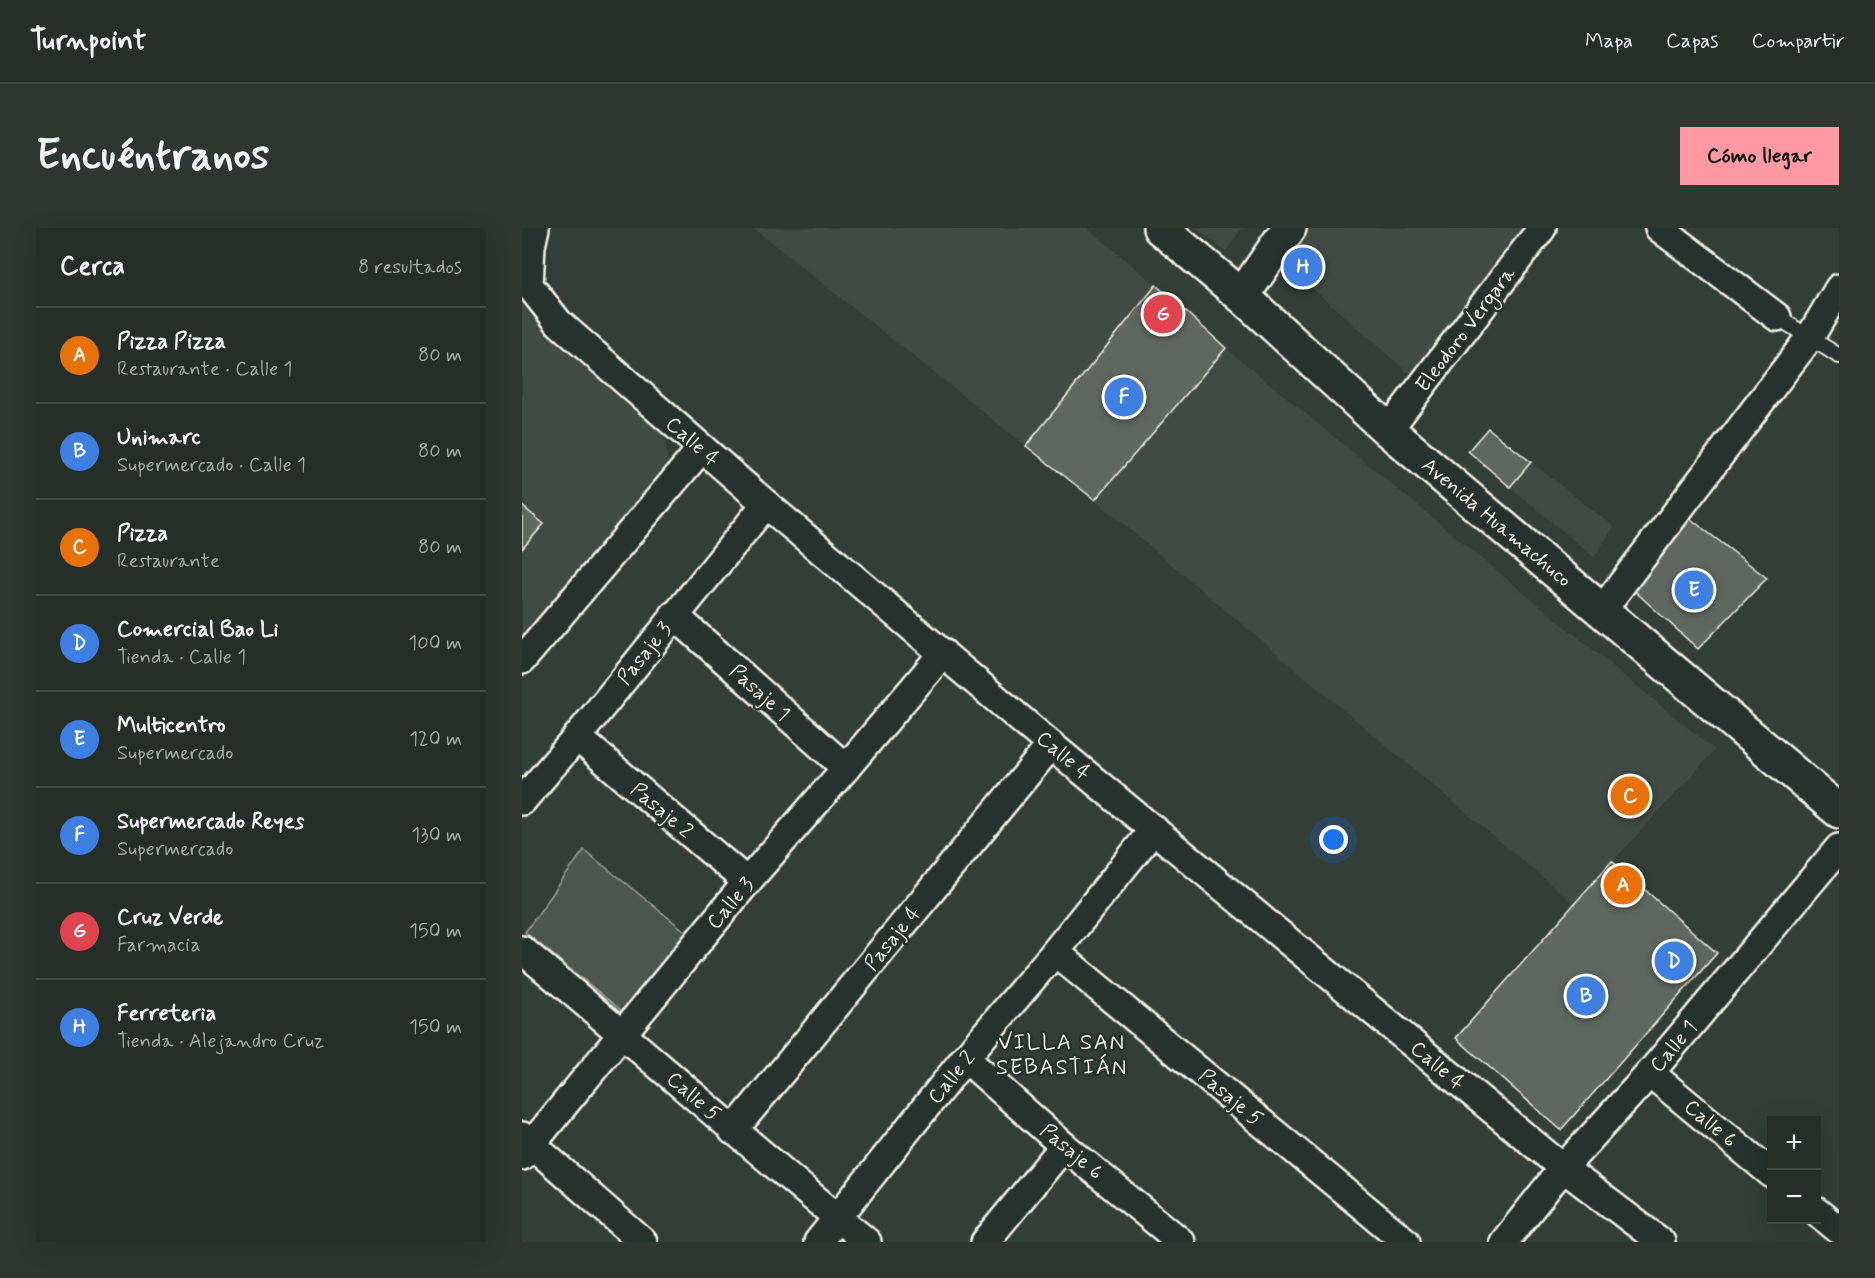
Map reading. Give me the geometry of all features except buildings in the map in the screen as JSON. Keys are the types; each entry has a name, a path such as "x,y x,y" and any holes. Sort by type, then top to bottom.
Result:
{"main road":[{"name":"Avenida Huamachuco","path":"1160,228 1242,296 1388,430 1839,811"},
{"path":"1242,296 1289,228"}],"street":[{"name":"Calle 4","path":"535,228 531,246 529,285 559,323 766,504 1051,745 1563,1168 1660,1242"},
{"name":"Eleodoro Vergara","path":"1388,430 1542,228"},
{"path":"1659,228 1777,317"},
{"path":"1602,610 1810,337 1839,288"},
{"path":"522,660 702,448"},
{"name":"Pasaje 3","path":"522,801 577,737 766,504"},
{"name":"Pasaje 1","path":"674,615 846,768"},
{"name":"Calle 3","path":"525,1146 623,1034 747,882 943,653"},
{"name":"Pasaje 2","path":"577,737 747,882"},
{"name":"Pasaje 4","path":"733,1131 1051,745"},
{"name":"Calle 2","path":"818,1242 965,1058 1055,952 1154,829"},
{"name":"Calle 1","path":"1504,1242 1563,1168 1650,1073 1839,848"},
{"name":"Calle 5","path":"522,950 623,1034 733,1131 867,1242"},
{"name":"Pasaje 5","path":"1055,952 1406,1242"},
{"name":"Pasaje 6","path":"965,1058 1064,1146 1153,1233 1181,1242"},
{"name":"Calle 6","path":"1650,1073 1767,1170"},
{"path":"525,1146 643,1242"},
{"path":"985,1242 1064,1146"},
{"path":"1821,1215 1839,1230"}],"lane":[{"path":"1777,317 1839,356"}],"shaded area":[{"path":"753,228 1087,228 1156,285 1026,446"},
{"path":"1197,228 1242,228 1225,252"},
{"path":"1306,228 1534,228 1416,380 1283,262"},
{"path":"522,291 527,309 665,436 668,465 522,635"},
{"path":"1226,348 1715,750 1574,904 1095,500"},
{"path":"1531,462 1614,527 1594,557 1510,487"},
{"path":"584,850 690,935 633,1006 622,1011 525,932"}],"place":[{"name":"Ferreteria","path":"1303,267"},
{"name":"Cruz Verde","path":"1163,314"},
{"name":"Supermercado Reyes","path":"1124,397"},
{"name":"Multicentro","path":"1694,590"},
{"name":"Pizza","path":"1630,796"},
{"name":"Pizza Pizza","path":"1623,885"},
{"name":"Comercial Bao Li","path":"1674,961"},
{"name":"Unimarc","path":"1586,996"}],"district":[{"name":"VILLA SAN SEBASTIÁN","path":"1062,1054"}]}
